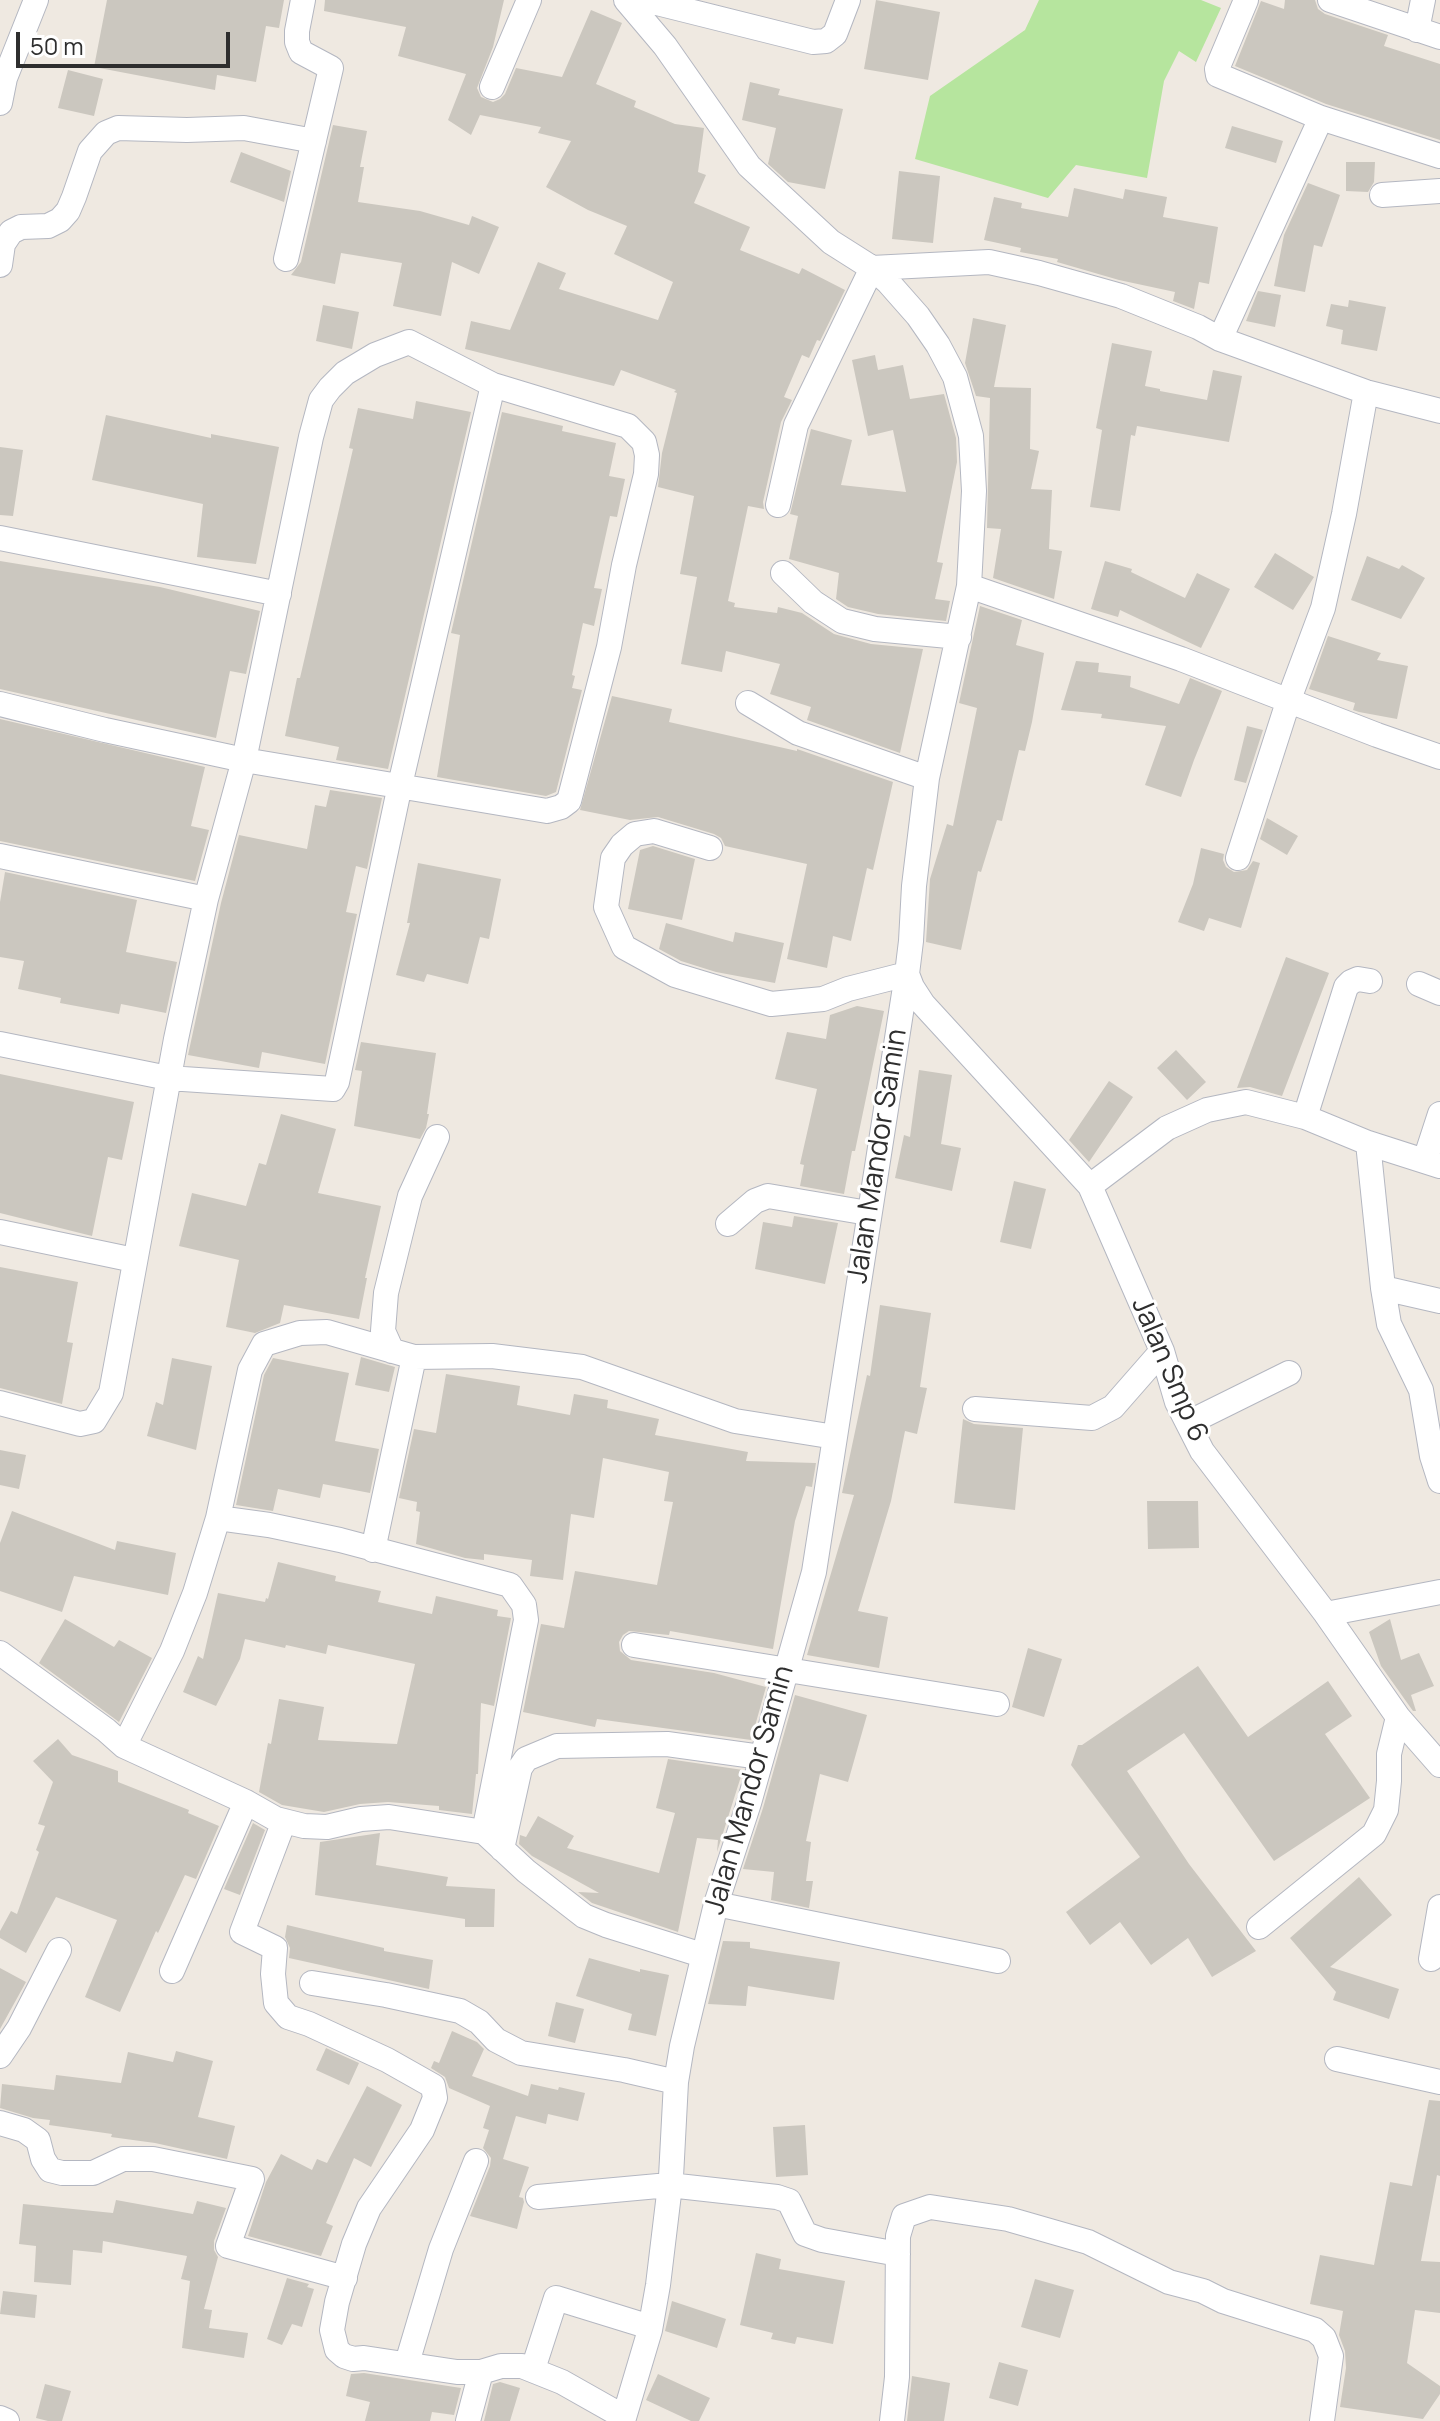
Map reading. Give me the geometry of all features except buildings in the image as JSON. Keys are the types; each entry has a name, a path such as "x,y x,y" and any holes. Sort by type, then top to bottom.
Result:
{"street":[{"path":"0,103 5,78 36,0"},
{"path":"286,259 331,68 301,52 297,31 303,0"},
{"path":"492,87 529,0"},
{"name":"Jalan Mandor Samin","path":"623,2419 650,2327 669,2185 676,2082 702,1955 749,1803 814,1572 907,974 927,778 969,586 974,491 971,436 955,377 918,316 888,282 831,242 749,166 665,46 626,0"},
{"path":"645,0 813,42 826,41 835,34 848,0"},
{"path":"1246,0 1217,69 1218,75 1321,118 1440,156"},
{"path":"1330,0 1429,33 1423,0"},
{"path":"1220,339 1321,118"},
{"path":"0,265 3,244 11,232 21,227 48,226 68,211 90,151 106,133 118,128 244,128 314,141"},
{"path":"1382,195 1440,191"},
{"path":"778,505 796,425 872,268 989,262 1039,273 1121,296 1220,339 1366,392 1440,411"},
{"path":"0,704 244,760 547,811 561,807 569,801 609,647 624,565 646,474 644,442 628,426 493,385 409,342 375,355 345,373 321,400 244,760 206,899 168,1078 111,1393 94,1421 80,1424 0,1403"},
{"path":"0,1044 168,1078 333,1089 493,385"},
{"path":"1238,858 1289,699 1323,608 1366,392"},
{"path":"0,538 279,594"},
{"path":"783,573 813,602 842,621 875,629 959,637"},
{"path":"969,586 1181,659 1440,757"},
{"path":"748,703 798,733 927,778"},
{"path":"710,848 654,831 635,834 622,845 613,858 606,907 624,947 675,975 771,1004 823,999 848,989 907,974"},
{"path":"0,856 206,899"},
{"name":"Jalan Smp 6","path":"907,974 923,1004 1090,1186 1162,1351 1177,1402 1202,1451 1326,1614 1398,1717 1440,1765"},
{"path":"1305,1117 1346,987 1358,979 1370,981"},
{"path":"1090,1186 1167,1128 1215,1108 1246,1102 1305,1117 1368,1143 1433,1163 1440,1114"},
{"path":"373,1550 403,1354 383,1331 386,1293 410,1196 437,1137"},
{"path":"1368,1143 1383,1288 1393,1335 1421,1390 1432,1456 1440,1481"},
{"path":"728,1224 755,1201 768,1196 868,1213"},
{"path":"0,1232 134,1260"},
{"path":"1383,1288 1440,1301"},
{"path":"124,1746 172,1651 195,1593 218,1518 250,1370 264,1344 300,1333 327,1332 403,1354 492,1356 582,1367 735,1421 835,1437"},
{"path":"975,1409 1092,1418 1113,1407 1162,1351"},
{"path":"1188,1423 1289,1373"},
{"path":"218,1518 340,1540 510,1585 524,1605 526,1620 484,1832"},
{"path":"1326,1614 1440,1592"},
{"path":"634,1645 997,1704"},
{"path":"0,1653 124,1746 284,1821 327,1827 361,1819 389,1817 484,1832 526,1871 584,1916 702,1955"},
{"path":"1259,1927 1374,1834 1386,1810 1389,1754 1398,1717"},
{"path":"502,1849 520,1768 526,1759 557,1746 667,1744 761,1757"},
{"path":"172,1971 246,1802"},
{"path":"284,1821 242,1932 275,1948 273,1974 276,2003 288,2017 387,2060 433,2086 435,2098 422,2130 369,2208 354,2244 332,2330 337,2350 353,2359 407,2363 457,2372 481,2372 512,2365 533,2369 562,2382 623,2419"},
{"path":"716,1904 998,1961"},
{"path":"1431,1959 1440,1907"},
{"path":"0,2056 19,2028 59,1950"},
{"path":"312,1983 399,1997 460,2011 479,2022 496,2040 521,2053 676,2082"},
{"path":"1337,2059 1440,2082"},
{"path":"0,2123 24,2130 38,2140 43,2159 50,2170 62,2173 93,2173 123,2159 153,2159 252,2179 228,2246 345,2278"},
{"path":"407,2363 441,2249 476,2161"},
{"path":"538,2197 669,2185 777,2197 789,2201 805,2234 898,2254"},
{"path":"892,2421 897,2377 898,2236 904,2216 930,2207 1008,2219 1088,2242 1169,2282 1315,2330 1324,2338 1331,2356 1322,2421"},
{"path":"533,2369 556,2298 650,2327"},
{"path":"468,2421 481,2372"},
{"path":"0,2418 7,2421"}],"green space":[{"path":"1039,0 1201,0 1221,8 1196,62 1179,51 1164,81 1147,178 1076,165 1048,198 915,159 930,96 1025,30"}]}
